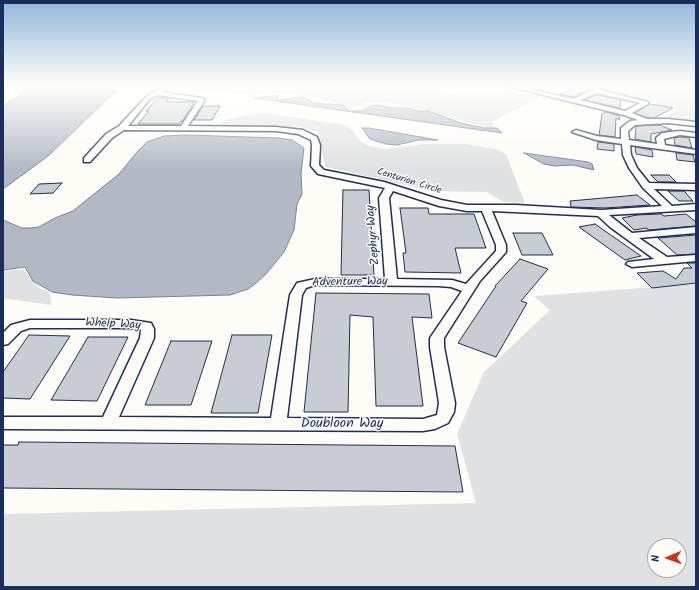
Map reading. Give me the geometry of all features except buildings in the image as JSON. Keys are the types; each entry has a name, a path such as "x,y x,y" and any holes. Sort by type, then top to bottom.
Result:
{"street":[{"path":"87,160 109,136 122,128 135,114"},
{"path":"183,129 193,114"},
{"path":"628,114 646,120"},
{"path":"669,208 646,186 629,161 623,132 625,128 633,123 646,120 668,120 696,124"},
{"name":"Centurion Circle","path":"122,128 276,129 300,132 310,136 316,142 314,163 318,170 391,187 439,203 467,208 516,208 601,212 696,207"},
{"path":"576,132 590,137 696,152"},
{"path":"661,147 660,138 665,135 680,133 696,136"},
{"path":"646,186 696,187"},
{"name":"Zephyr Way","path":"391,187 385,194 384,198 391,282"},
{"path":"685,207 696,216"},
{"name":"Doubloon Way","path":"3,423 423,425 435,423 443,419 446,412 437,338 476,279 501,252 501,245 486,209"},
{"path":"601,212 610,222 665,261"},
{"path":"629,236 696,230"},
{"path":"632,264 696,258"},
{"name":"Adventure Way","path":"278,424 298,290 301,285 315,282 445,283 469,289"},
{"name":"Whelp Way","path":"3,341 16,328 30,324 131,324 146,326 148,329 147,338 108,424"}],"shaded area":[{"path":"3,114 92,114 48,156 3,189"},
{"path":"252,114 270,114 345,125 352,130 360,141 369,146 384,149 427,144 465,144 496,149 506,154 525,203 504,202 487,192 432,191 326,167 317,137 319,132 302,127 219,125 226,120"},
{"path":"364,114 435,114 461,123 484,128 497,128 502,133"},
{"path":"438,114 508,114 492,122 493,129"},
{"path":"672,114 696,114 696,121 665,117"},
{"path":"362,128 438,140 418,140 397,145 386,144 370,139"},
{"path":"185,135 279,138 292,140 304,148 301,173 302,194 297,204 294,230 284,252 266,274 255,284 248,289 230,295 117,298 52,292 33,281 25,267 3,270 3,220 22,228 39,227 55,218 73,211 119,174 147,142 164,136"},
{"path":"524,153 588,162 592,164 594,170 573,165 555,166 544,164"},
{"path":"23,269 38,287 50,293 51,305 3,298 3,271"},
{"path":"696,284 696,587 3,587 3,514 476,503 457,434 484,372 550,310 534,296"}]}
